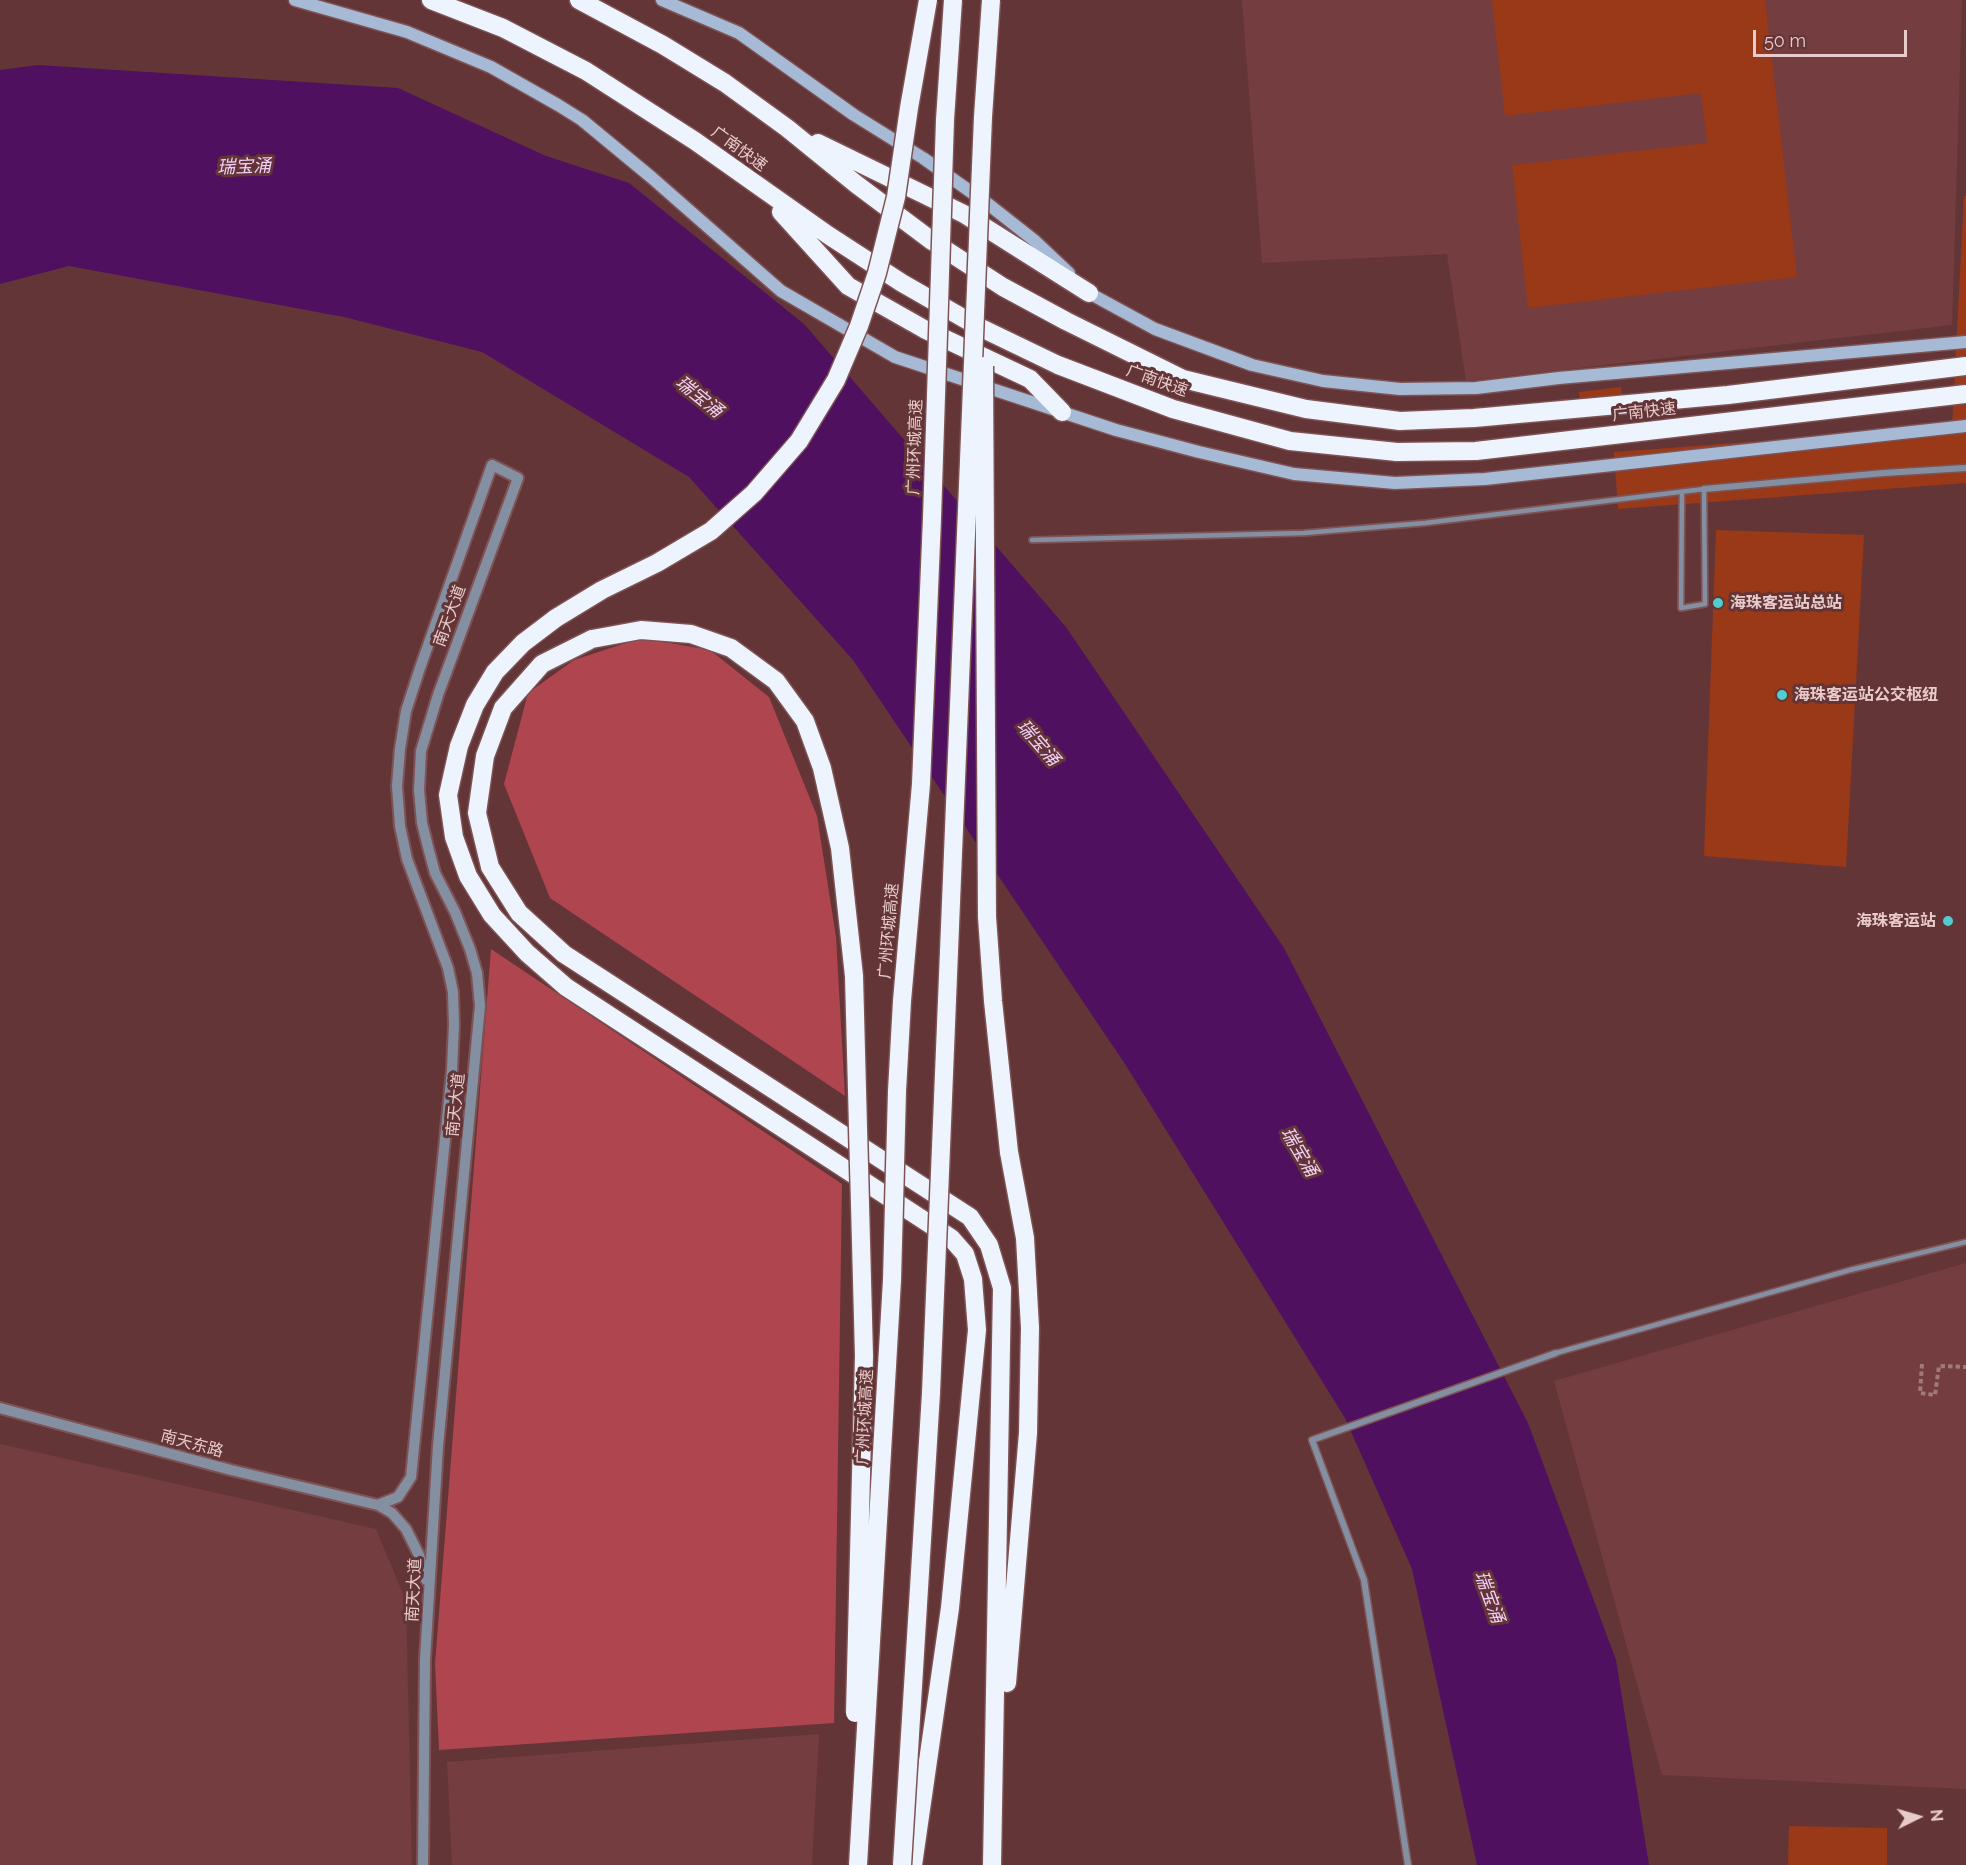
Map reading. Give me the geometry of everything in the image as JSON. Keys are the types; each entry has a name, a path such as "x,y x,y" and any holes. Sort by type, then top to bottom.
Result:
{"highway":[{"name":"广南快速","path":"431,0 503,28 586,71 695,141 759,188 902,283 977,326 1058,365 1173,409 1290,441 1397,452 1476,451 1966,394"},
{"name":"广南快速","path":"579,0 663,45 725,83 787,128 932,241 1003,287 1066,321 1183,378 1306,410 1400,421 1474,418 1728,395 1966,366"},
{"path":"913,1865 951,1597 977,1330 973,1279 965,1254 951,1238 567,987 526,953 492,915 468,876 454,837 448,795 459,746 476,705 495,672 524,643 556,618 602,590 657,563 711,531 754,493 799,441 837,380 860,326 874,284 896,197 928,0"},
{"name":"广州环城高速","path":"858,1865 892,1280 902,1001 921,784 945,120 953,0"},
{"path":"902,1865 931,1393 983,117 991,0"},
{"path":"983,117 987,916 993,1001 1009,1152 1025,1238 1030,1328 1028,1433 992,1856"},
{"path":"787,128 964,214 1089,293"},
{"path":"759,188 848,286 924,329 1030,379 1062,412"},
{"path":"852,1865 864,1356 854,976 840,848 822,768 805,721 776,681 731,648 691,634 641,630 591,639 542,664 503,708 485,756 477,813 490,867 513,904 519,913 564,954 970,1217 989,1245 1002,1288 992,1856"}],"main road":[{"path":"296,0 407,32 492,67 582,120 781,291 895,357 1116,430 1294,474 1395,483 1485,479 1966,426"},
{"path":"662,0 739,33 854,115 923,158 1035,241 1089,293 1155,329 1252,365 1323,381 1400,389 1476,388 1559,378 1966,342"}],"street":[{"name":"南天大道","path":"378,1505 398,1497 411,1477 452,1070 454,1025 453,992 448,968 407,859 400,826 397,786 400,749 406,711 416,679 492,465 518,478 438,695 421,751 419,790 422,823 435,873 455,912 470,949 477,974 480,1006 438,1446 425,1659 423,1865"},
{"path":"1704,489 1966,468"},
{"path":"1408,1865 1364,1581 1312,1440 1556,1353"},
{"name":"南天东路","path":"0,1408 231,1470 378,1505"},
{"path":"378,1505 392,1513 405,1529 419,1555 429,1589"}],"lane":[{"path":"1032,540 1304,533 1425,523 1704,489 1705,604 1682,608 1682,492"},
{"path":"1556,1353 1850,1270 1966,1242"}],"path":[{"path":"1922,1365 1920,1392 1935,1395 1939,1366 1966,1367"}],"shaded area":[{"path":"1242,0 1962,0 1952,325 1466,381 1447,254 1262,263"},
{"path":"641,638 710,650 769,697 817,816 836,937 845,1096 550,898 504,784 528,693 574,660"},
{"path":"491,949 842,1184 834,1723 439,1750 435,1664"},
{"path":"1966,1263 1966,1789 1662,1775 1554,1381"},
{"path":"0,1444 376,1529 406,1601 412,1865 0,1865"},
{"path":"819,1734 812,1865 452,1865 447,1762"}],"water":[{"name":"瑞宝涌","path":"38,65 398,88 546,156 629,183 804,324 1066,627 1284,948 1528,1423 1616,1660 1649,1865 1477,1865 1412,1569 1345,1418 1125,1064 853,660 689,477 482,352 344,317 69,266 0,284 0,70"}],"building":[{"path":"1492,0 1765,0 1797,277 1528,308 1512,165 1707,143 1701,93 1505,116"},
{"path":"1964,196 1966,196 1966,483 1618,509 1614,452 1952,427"},
{"path":"1621,387 1623,403 1581,408 1579,392"},
{"name":"海珠客运站公交枢纽","path":"1716,530 1864,535 1846,867 1704,856"},
{"path":"1789,1826 1887,1828 1887,1865 1788,1865"}],"place":[{"name":"海珠客运站总站","path":"1718,603"},
{"name":"海珠客运站公交枢纽","path":"1782,695"},
{"name":"海珠客运站","path":"1948,921"}]}
